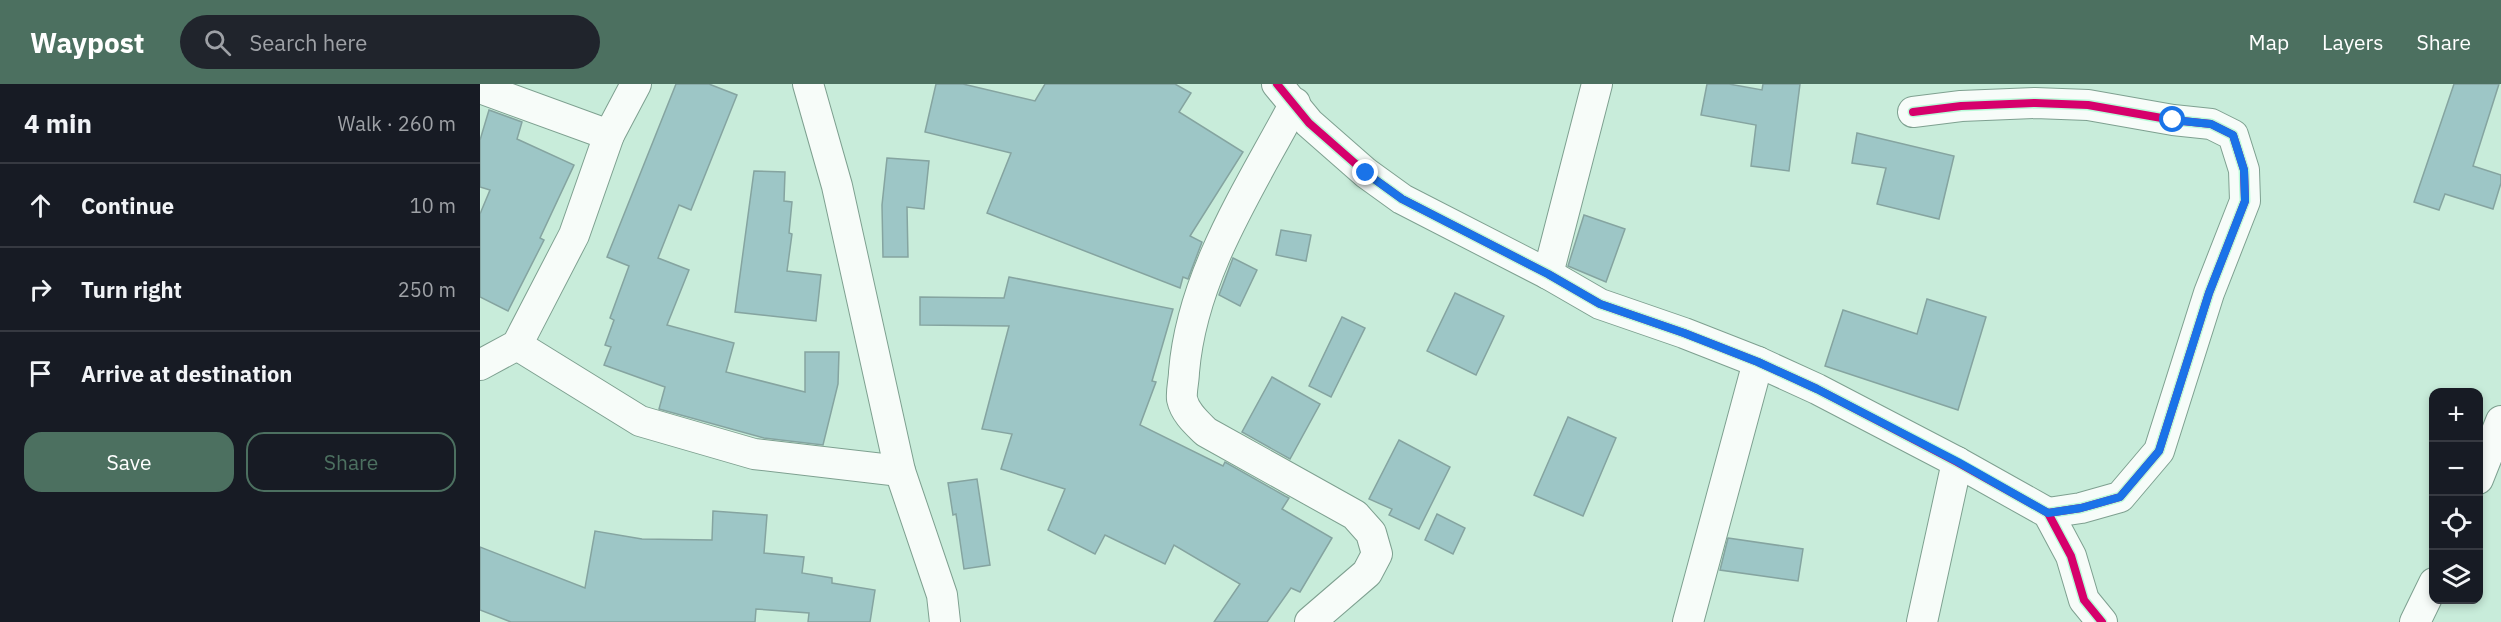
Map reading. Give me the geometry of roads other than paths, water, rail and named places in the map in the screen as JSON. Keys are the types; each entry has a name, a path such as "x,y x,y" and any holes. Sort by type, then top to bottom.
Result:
{"street":[{"path":"480,365 517,345 574,235 609,135 636,84"},
{"path":"808,84 837,186 900,471 942,595 945,622"},
{"path":"1548,274 1597,84"},
{"path":"480,88 609,135"},
{"path":"1310,622 1367,573 1377,555 1371,533 1355,515 1206,432 1190,417 1182,399 1185,359 1194,316 1212,262 1286,94 1318,130 1366,173 1402,199 1548,274 1600,304 1684,333 1758,362 1817,389 1958,462 2048,513 2071,556 2084,600 2102,622"},
{"path":"1913,112 1982,105 2035,103 2088,105 2173,120 2211,124 2233,135 2244,170 2245,201 2209,293 2159,451 2120,497 2081,508 2048,513"},
{"path":"517,345 640,421 754,454 900,471"},
{"path":"1688,622 1758,362"},
{"path":"2483,466 2501,421"},
{"path":"1923,622 1958,462"},
{"path":"2415,622 2429,592"}]}
